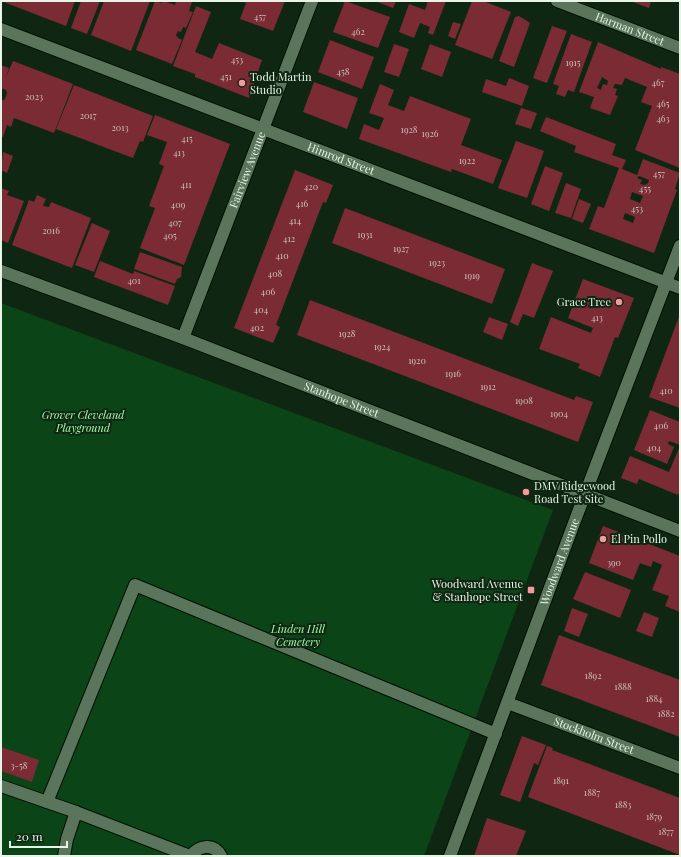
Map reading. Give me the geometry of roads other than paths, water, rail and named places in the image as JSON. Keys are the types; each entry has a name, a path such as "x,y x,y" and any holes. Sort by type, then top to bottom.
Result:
{"street":[{"name":"Fairview Avenue","path":"183,338 312,1"},
{"name":"Harman Street","path":"557,1 680,48"},
{"name":"Himrod Street","path":"1,30 680,288"},
{"name":"Woodward Avenue","path":"450,856 680,246"},
{"name":"Stanhope Street","path":"1,271 183,338 680,531"},
{"path":"47,802 135,585 496,734"},
{"name":"Stockholm Street","path":"508,702 680,768"},
{"path":"1,786 76,812 190,856 194,852 205,847 216,849 221,856"},
{"path":"64,856 66,839 76,812"}],"place":[{"name":"Todd Martin Studio","path":"242,83"},
{"name":"Grace Tree","path":"619,302"},
{"name":"DMV Ridgewood Road Test Site","path":"526,492"},
{"name":"El Pin Pollo","path":"603,539"},
{"name":"Woodward Avenue & Stanhope Street","path":"531,590"}],"park label":[{"name":"Grover Cleveland Playground","path":"83,421"},
{"name":"Linden Hill Cemetery","path":"298,635"}]}
